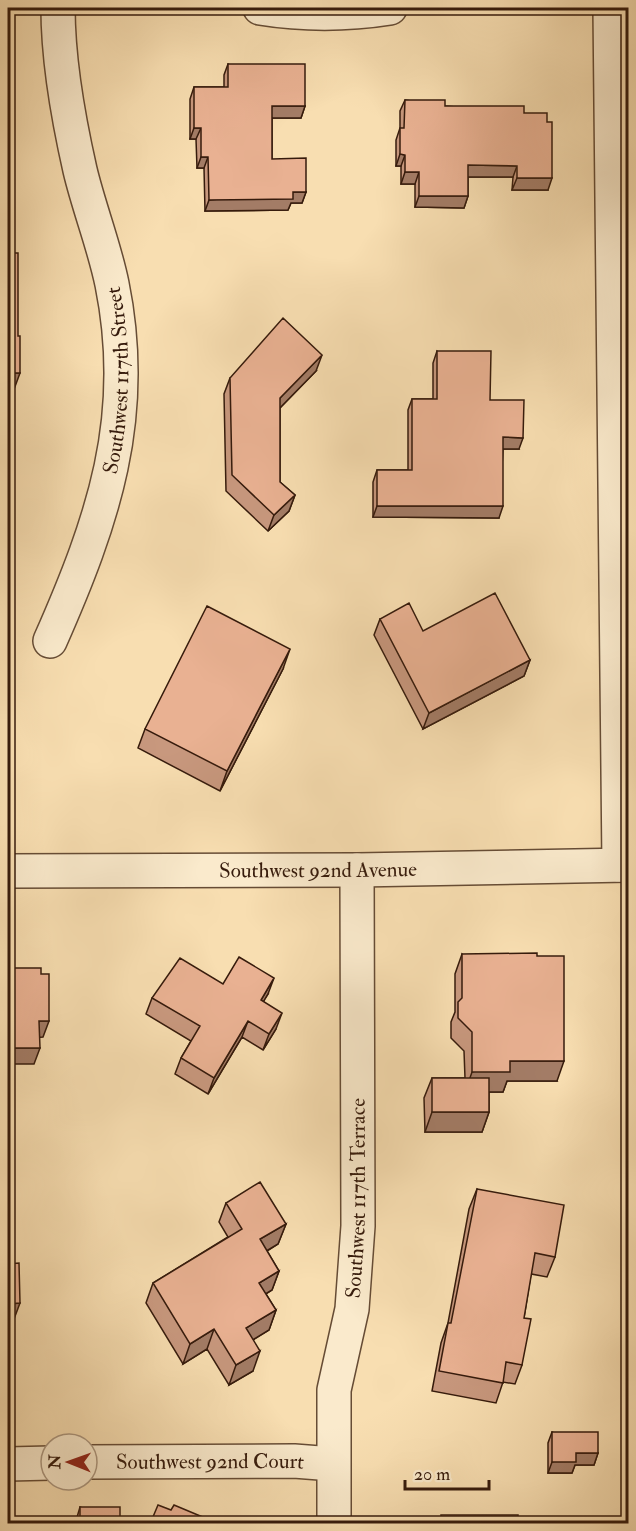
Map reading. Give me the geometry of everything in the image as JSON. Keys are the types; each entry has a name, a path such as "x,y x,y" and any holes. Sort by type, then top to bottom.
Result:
{"street":[{"name":"Southwest 117th Street","path":"50,641 76,583 106,497 116,451 120,402 120,348 116,313 111,283 81,170 68,108 58,36 58,8"},
{"path":"260,8 301,14 333,14 390,8"},
{"path":"610,8 622,362 624,865"},
{"name":"Southwest 92nd Avenue","path":"8,871 357,870 624,865"},
{"name":"Southwest 117th Terrace","path":"334,1524 334,1390 352,1309 358,1226 357,870"},
{"name":"Southwest 92nd Court","path":"99,1462 294,1461 333,1464"},
{"path":"8,1464 39,1463"}],"building":[{"path":"228,64 305,64 305,106 272,106 272,159 306,158 306,192 293,192 293,199 209,200 208,157 201,157 201,128 194,128 194,87 228,87"},
{"path":"405,100 445,100 445,106 524,106 524,113 547,113 547,122 552,122 552,178 517,178 517,166 468,165 468,196 419,196 419,172 405,172 405,155 400,154 400,128 404,128"},
{"path":"8,234 13,234 13,253 18,253 20,373 8,373"},
{"path":"283,318 322,355 280,398 280,482 295,495 274,515 232,475 230,378"},
{"path":"437,351 491,351 490,400 524,400 523,438 503,437 503,506 377,506 377,470 412,470 412,399 437,399"},
{"path":"495,593 530,660 429,713 380,619 409,603 423,631"},
{"path":"207,606 290,649 227,771 145,729"},
{"path":"537,953 537,956 564,956 564,1061 510,1061 510,1072 472,1072 472,1032 458,1018 458,1002 462,998 462,954"},
{"path":"239,957 274,978 261,1000 282,1013 269,1034 248,1021 214,1078 181,1058 200,1026 152,998 180,958 223,984"},
{"path":"8,968 41,968 41,974 49,974 49,1021 39,1021 40,1048 8,1048"},
{"path":"432,1078 489,1078 489,1112 432,1112"},
{"path":"260,1182 286,1224 260,1239 279,1271 259,1283 276,1310 246,1328 260,1351 236,1365 214,1329 190,1344 153,1283 242,1229 226,1203"},
{"path":"477,1189 564,1205 555,1257 535,1253 524,1318 531,1319 522,1365 506,1362 503,1383 439,1371 448,1323 451,1323"},
{"path":"19,1263 20,1303 8,1304 8,1264"},
{"path":"552,1432 598,1432 598,1453 576,1453 576,1462 552,1462"},
{"path":"158,1505 171,1510 174,1505 205,1518 203,1524 150,1524"},
{"path":"80,1507 120,1507 120,1524 80,1524"},
{"path":"441,1515 518,1515 518,1524 441,1524"}]}
